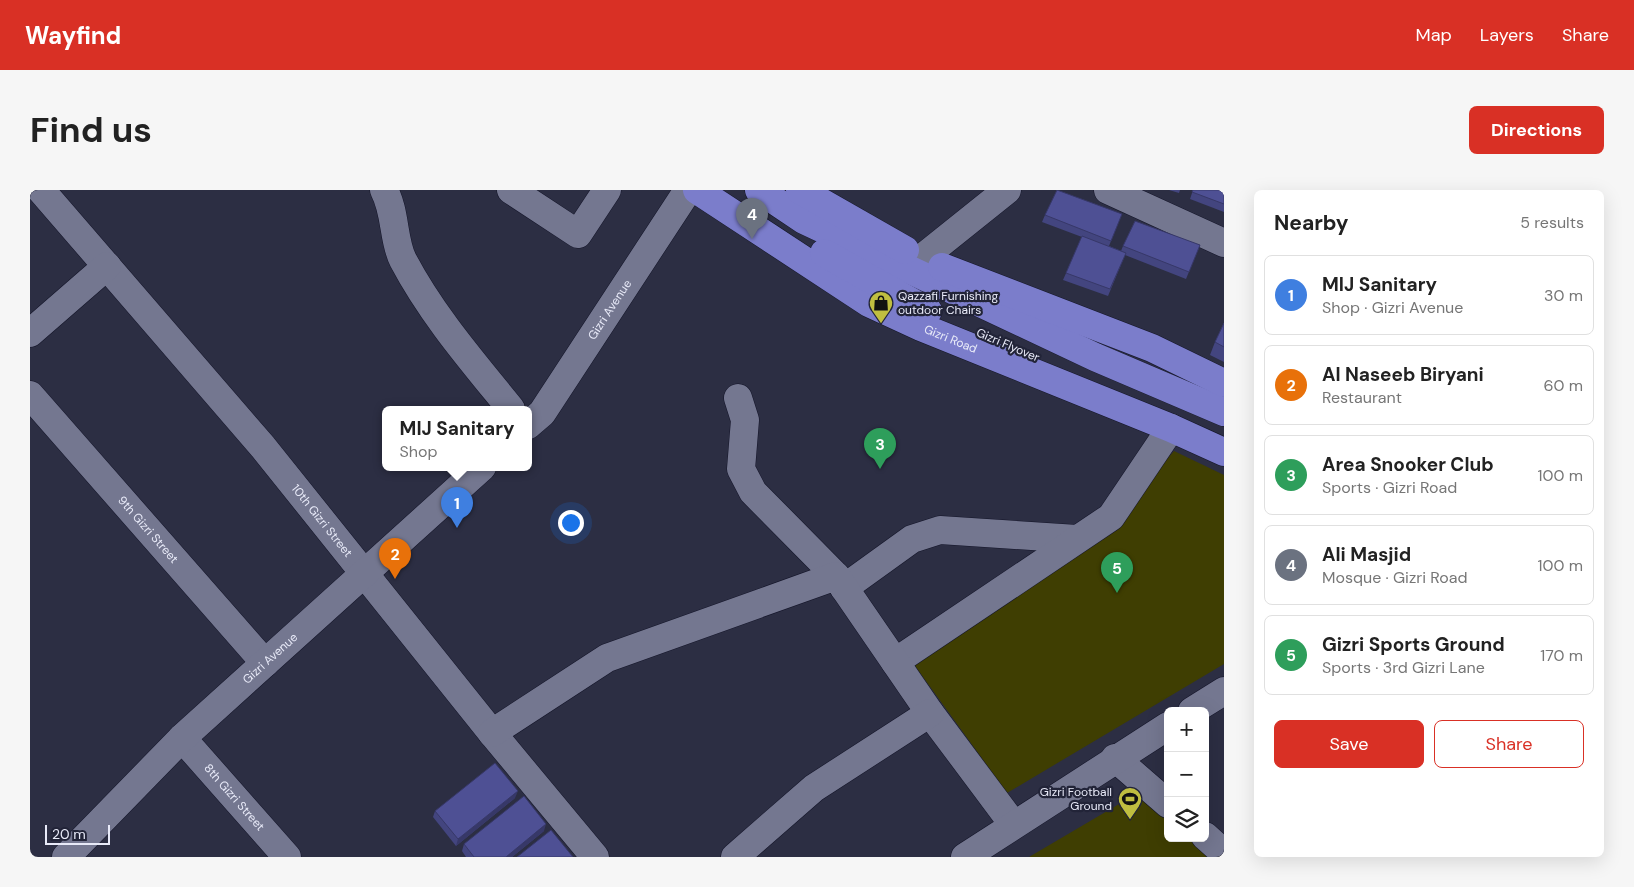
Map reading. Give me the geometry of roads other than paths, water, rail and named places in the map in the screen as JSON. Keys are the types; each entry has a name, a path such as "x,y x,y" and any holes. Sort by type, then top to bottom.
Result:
{"main road":[{"name":"Gizri Road","path":"697,190 869,303 921,327 1171,428 1224,452"},
{"name":"Gizri Flyover","path":"724,190 778,227 923,309 1224,436"},
{"name":"Gizri Flyover","path":"759,190 804,220 1095,357 1224,412"},
{"path":"800,190 921,259 1152,348 1224,383"}],"street":[{"name":"10th Gizri Street","path":"41,190 263,447 366,573 492,733 595,857"},
{"path":"384,190 393,212 402,258 444,326 509,406"},
{"path":"511,190 578,234 607,190"},
{"name":"Gizri Avenue","path":"532,422 542,413 688,190"},
{"path":"921,259 1006,190"},
{"path":"1108,190 1224,243"},
{"path":"30,333 107,266"},
{"name":"9th Gizri Street","path":"30,395 265,663"},
{"path":"738,398 745,420 741,468 753,492 840,582 930,713 1013,824"},
{"path":"895,662 1111,516 1171,428"},
{"name":"Gizri Avenue","path":"66,857 182,738 478,471"},
{"path":"492,733 607,658 840,582 912,539 940,530 1077,539"},
{"path":"1198,707 1224,691"},
{"path":"735,857 814,788 930,713"},
{"path":"965,857 1115,758 1164,728"},
{"name":"8th Gizri Street","path":"182,738 287,857"},
{"path":"1115,758 1164,801"},
{"path":"1209,840 1224,853"}],"place":[{"name":"Ali Masjid","path":"752,239"},
{"name":"Qazzafi Furnishing outdoor Chairs","path":"881,324"},
{"name":"Area Snooker Club","path":"880,469"},
{"name":"MIJ Sanitary","path":"457,528"},
{"name":"Al Naseeb Biryani","path":"395,579"},
{"name":"Gizri Sports Ground","path":"1117,593"},
{"name":"Gizri Football Ground","path":"1130,820"}]}
